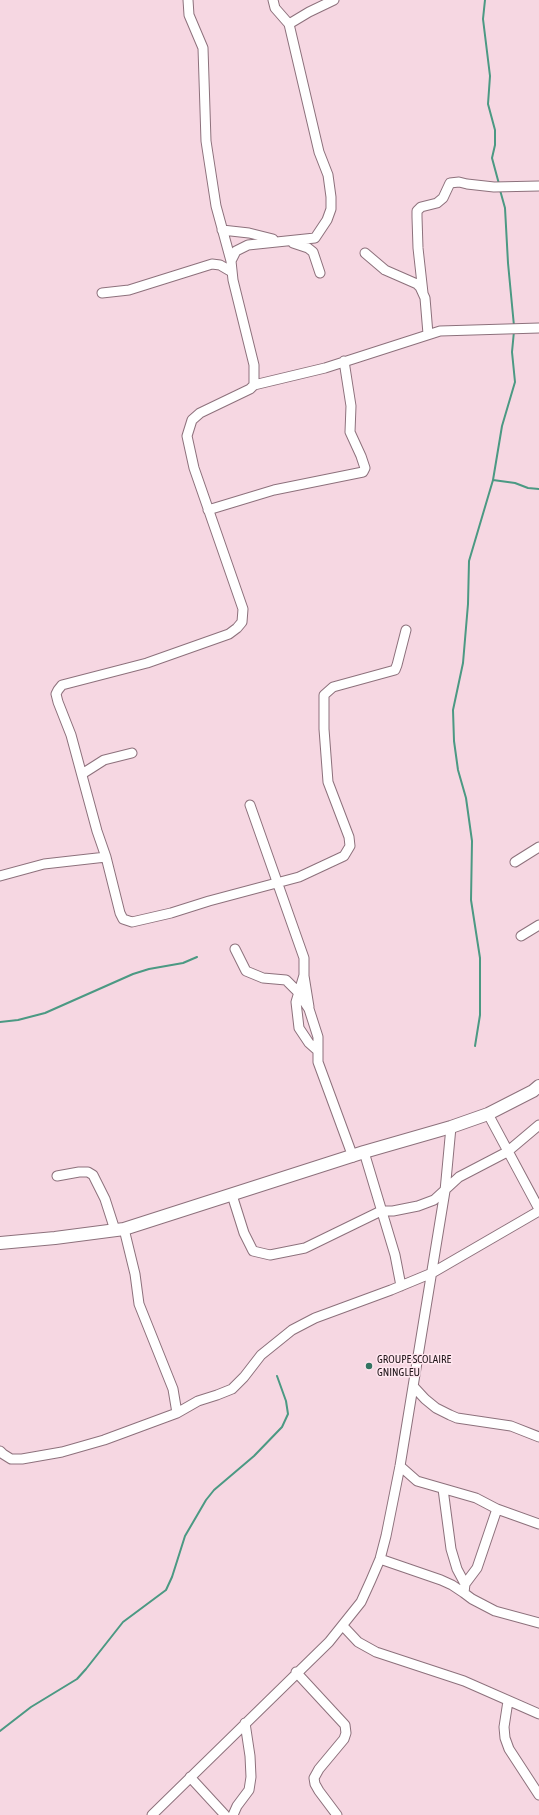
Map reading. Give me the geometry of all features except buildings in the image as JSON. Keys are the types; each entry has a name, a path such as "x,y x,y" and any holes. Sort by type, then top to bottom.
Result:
{"main road":[{"path":"0,1243 120,1230 358,1154 451,1127 488,1114 533,1091 539,1086"}],"street":[{"path":"188,0 189,15 202,48 206,141 216,206 231,261 232,272 254,365 254,386"},
{"path":"231,261 236,251 248,245 309,240 315,238 327,220 331,208 331,197 326,167 318,152 289,24 275,8 273,0"},
{"path":"289,24 334,0"},
{"path":"428,334 418,248 417,211 421,206 437,203 443,198 450,183 459,182 494,188 539,186"},
{"path":"222,230 287,242 311,250"},
{"path":"309,240 311,250 315,256 320,273"},
{"path":"365,253 385,270 416,284 423,293"},
{"path":"102,293 129,290 212,264 220,265 232,272"},
{"path":"406,630 398,665 395,670 333,687 324,695 323,723 328,782 349,837 350,846 344,856 319,869 278,883 209,901 171,914 128,922 122,919 71,735 56,694 59,688 68,683 147,663 215,640 237,628 242,622 243,609 238,591 194,468 187,436 192,420 200,413 254,386 344,362 428,334 440,331 539,328"},
{"path":"208,510 274,490 363,472 365,468 350,432 351,406 344,362"},
{"path":"82,774 104,760 132,753"},
{"path":"250,806 304,958 304,975 309,1009 318,1037 320,1069 358,1154 381,1211 395,1255 401,1286"},
{"path":"515,862 539,847"},
{"path":"0,876 44,864 106,857"},
{"path":"521,936 539,925"},
{"path":"235,949 246,971 263,978 286,980 298,992 309,1009"},
{"path":"304,975 298,992 296,1006 299,1028 309,1043 318,1051"},
{"path":"0,1451 2,1454 11,1458 22,1459 62,1452 104,1440 177,1412 198,1401 232,1388 244,1377 261,1354 292,1330 342,1307 401,1286 432,1273 539,1210 488,1114"},
{"path":"232,1195 244,1233 253,1251 270,1255 305,1248 353,1223 381,1211 393,1211 422,1205 434,1200 459,1177 507,1152 539,1125"},
{"path":"152,1815 343,1626 361,1602 380,1560 400,1466 432,1273 445,1191 451,1127"},
{"path":"57,1176 79,1172 88,1172 93,1174 120,1230 135,1274 139,1304 173,1389 177,1412"},
{"path":"413,1386 436,1408 457,1418 511,1426 539,1437"},
{"path":"400,1466 418,1481 476,1498 496,1509 539,1524"},
{"path":"443,1489 451,1549 464,1589 472,1599 495,1611 539,1623"},
{"path":"464,1589 477,1568 496,1509"},
{"path":"380,1560 464,1589"},
{"path":"343,1626 358,1642 376,1652 464,1681 539,1714"},
{"path":"296,1672 345,1725 346,1733 344,1739 319,1769 314,1778 315,1784 319,1791 337,1815"},
{"path":"508,1701 504,1727 505,1738 515,1760 539,1795"},
{"path":"233,1815 237,1806 249,1790 251,1777 250,1756 245,1723"},
{"path":"190,1777 225,1815"}],"waterway":[{"path":"485,0 483,19 490,76 488,104 495,130 495,145 492,158 499,184"},
{"path":"500,190 505,208 514,326"},
{"path":"475,1046 480,1015 480,958 471,900 472,841 466,798 458,770 454,741 453,710 463,663 468,604 469,561 493,480 502,426 515,382 512,352 514,331"},
{"path":"493,480 515,483 528,488 539,489"},
{"path":"0,1022 18,1020 45,1013 133,974 149,969 183,963 197,957"},
{"path":"0,1731 31,1707 77,1679 123,1622 166,1590 172,1577 185,1536 206,1500 214,1490 254,1456 282,1427 288,1414 286,1401 277,1376"}],"place":[{"name":"GROUPE SCOLAIRE GNINGLEU","path":"369,1366"}]}
